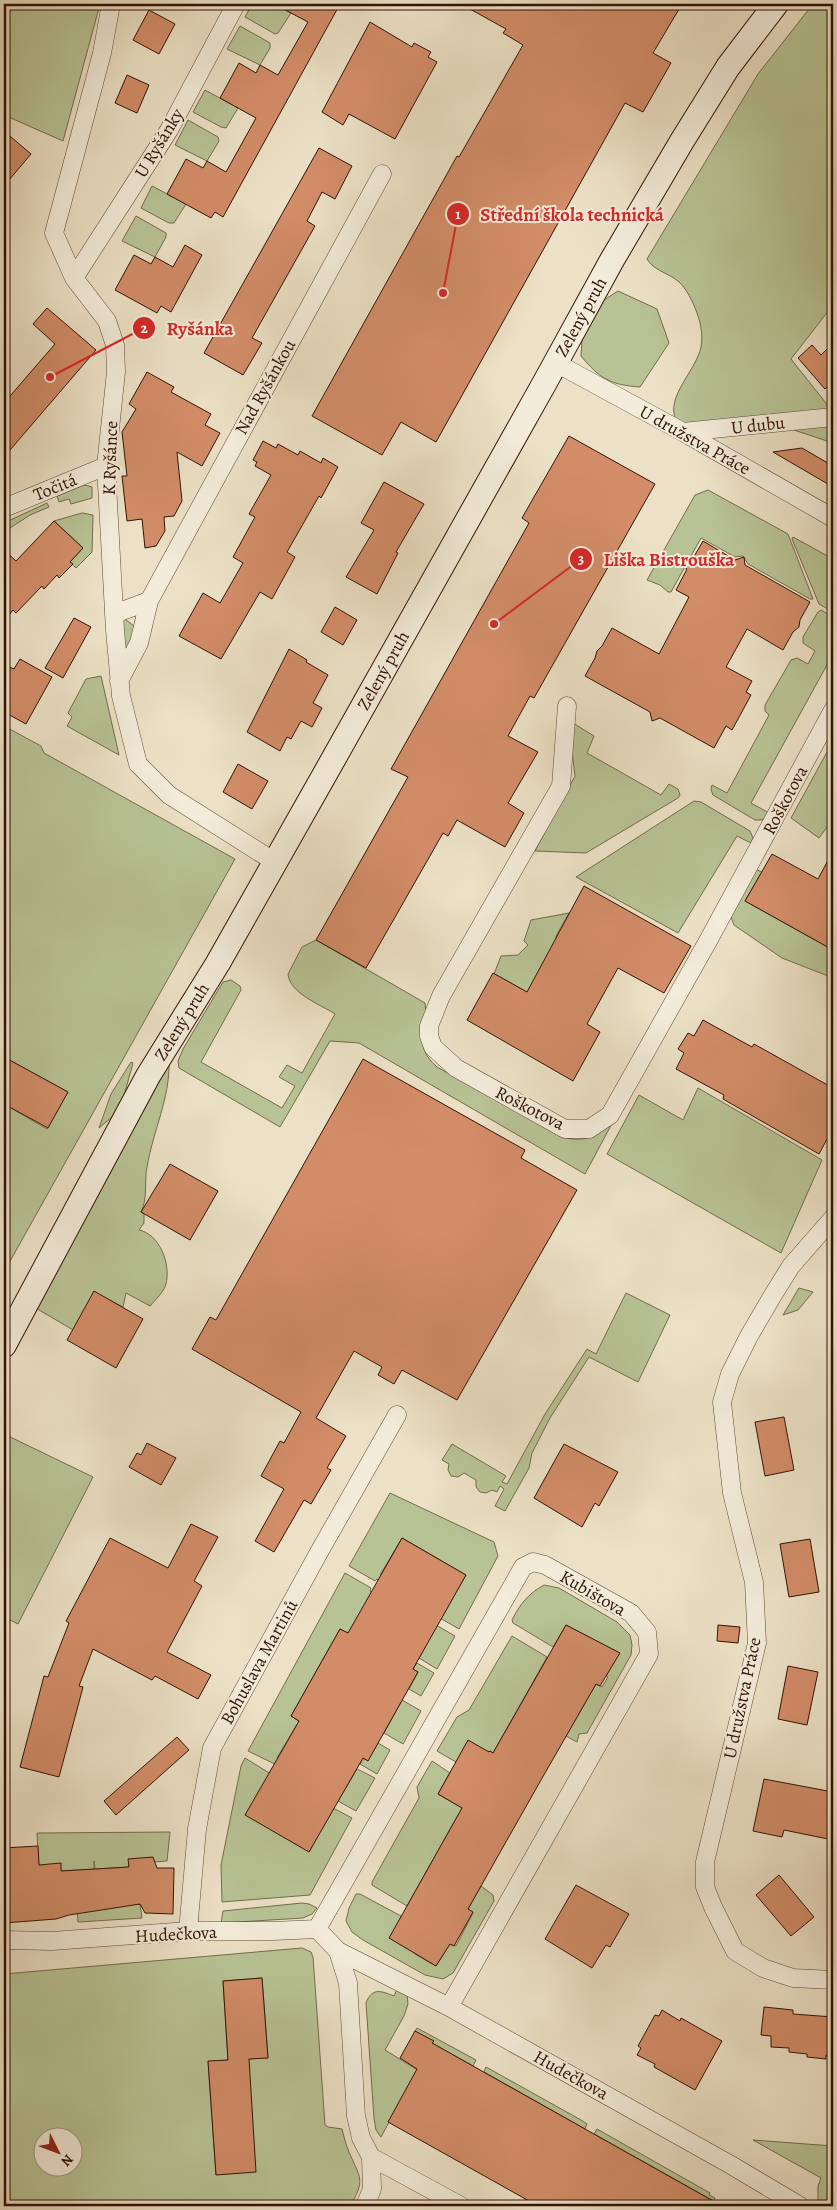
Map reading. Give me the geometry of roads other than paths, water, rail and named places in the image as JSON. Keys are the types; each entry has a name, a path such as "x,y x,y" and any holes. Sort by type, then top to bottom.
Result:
{"street":[{"name":"K Ryšánce","path":"111,4 102,53 54,233 74,278 106,321 114,345 116,372 106,466 119,682 138,764 168,796 275,862"},
{"name":"U Ryšánky","path":"74,278 169,130 236,4"},
{"name":"Zelený pruh","path":"4,1345 148,1076 218,963 556,363 612,260 682,140 728,67 776,4"},
{"name":"Nad Ryšánkou","path":"119,682 139,643 149,601 382,174"},
{"name":"U družstva Práce","path":"556,363 683,432 833,518"},
{"name":"U dubu","path":"683,432 833,417"},
{"name":"Točitá","path":"4,508 106,466"},
{"path":"114,614 149,601"},
{"name":"Roškotova","path":"567,706 561,786 441,996 429,1026 432,1047 456,1068 565,1129 588,1129 610,1115 708,941 833,710"},
{"name":"U družstva Práce","path":"833,1218 791,1266 773,1295 730,1374 722,1402 732,1493 754,1582 757,1643 705,1862 705,1887 734,1951 763,1968 793,1978 833,1980"},
{"name":"Bohuslava Martinů","path":"188,1931 197,1829 212,1748 318,1554 397,1415"},
{"name":"Kubištova","path":"317,1929 523,1567 533,1562 545,1565 631,1613 647,1632 649,1654 449,2007"},
{"name":"Hudečkova","path":"4,1940 52,1942 188,1931 317,1929 338,1952 449,2007 732,2165 800,2206"},
{"name":"Hudečkova","path":"338,1952 348,1983 356,2116 361,2138 370,2157 372,2189 366,2206"},
{"path":"370,2157 461,2206"}],"place":[{"name":"Střední škola technická","path":"443,293"},
{"name":"Ryšánka","path":"50,377"},
{"name":"Liška Bistrouška","path":"494,624"}]}
